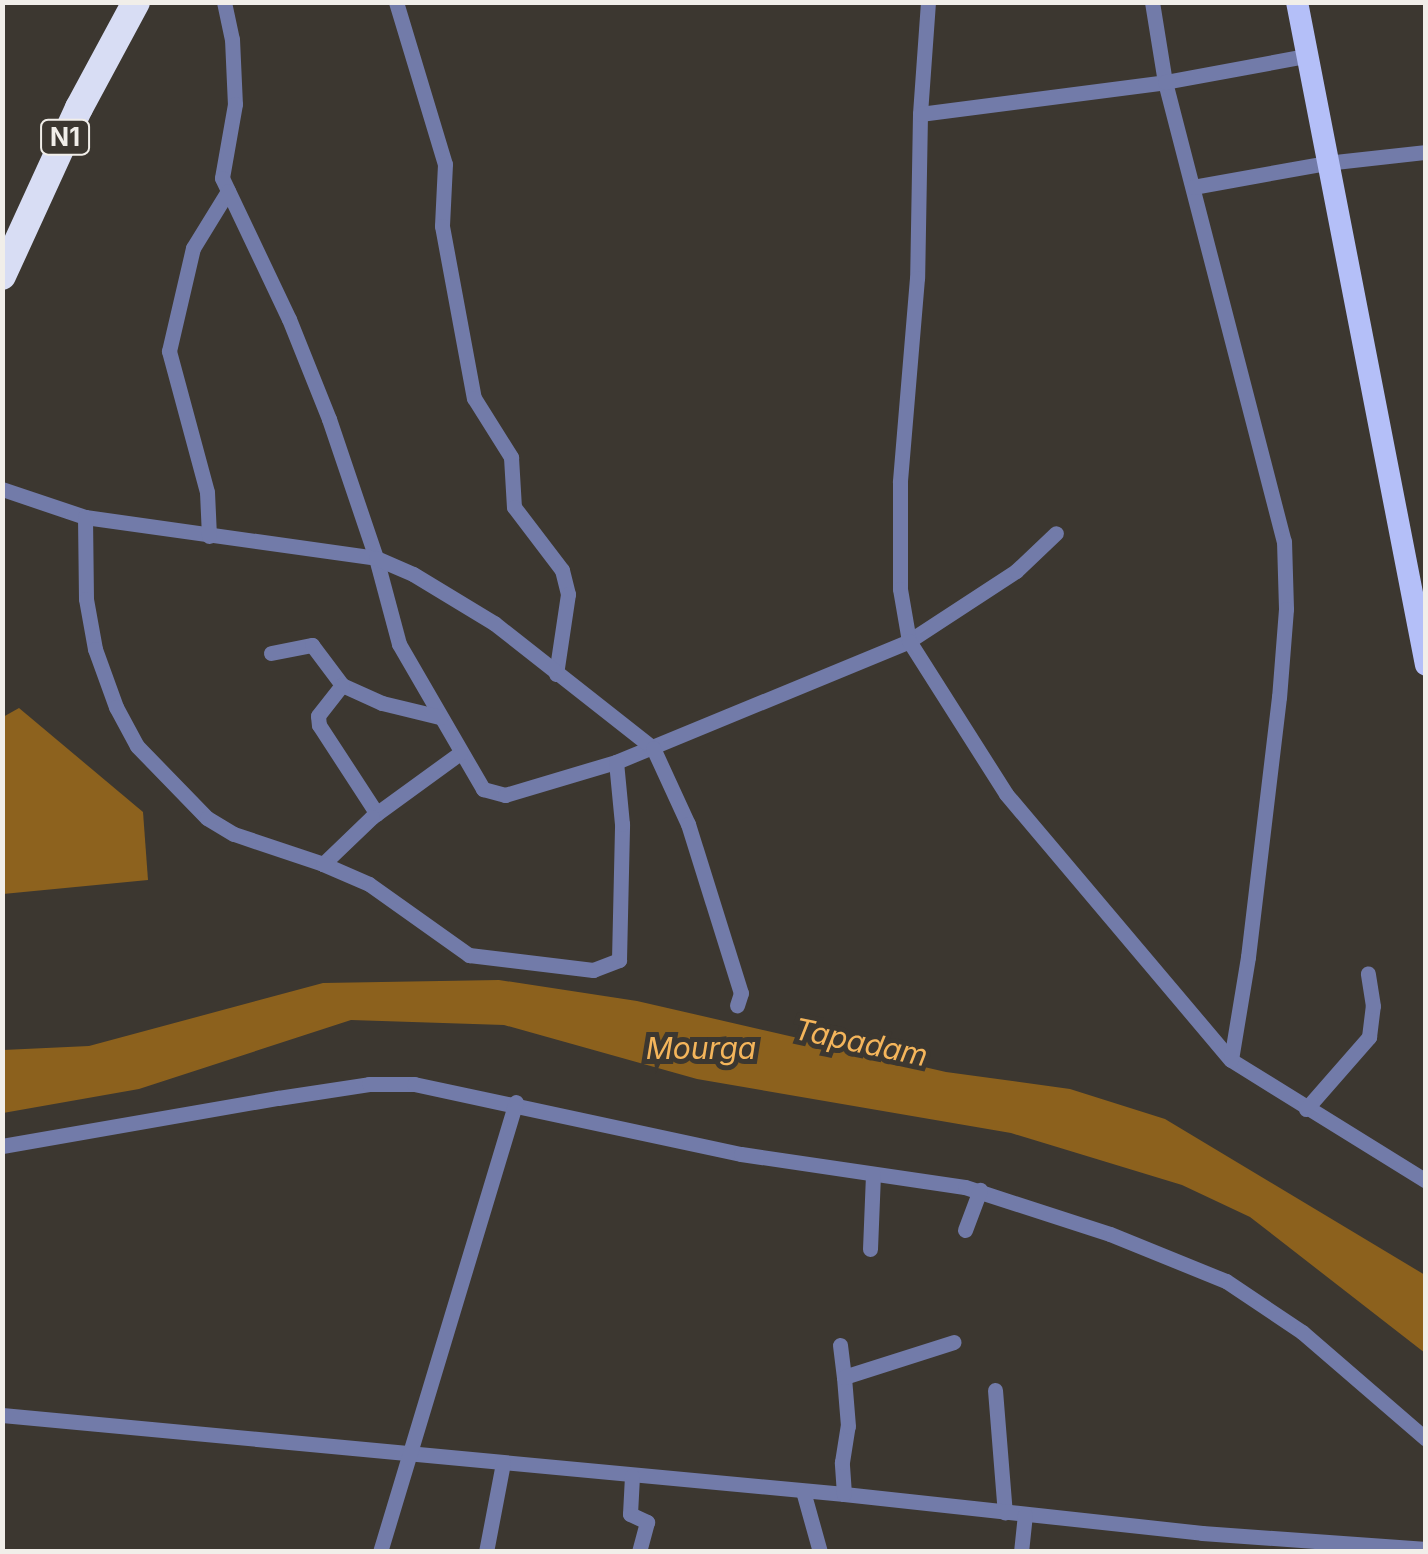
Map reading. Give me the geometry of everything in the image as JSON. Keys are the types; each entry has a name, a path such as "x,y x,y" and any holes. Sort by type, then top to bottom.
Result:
{"highway":[{"name":"N1","path":"2,276 79,108 136,2"}],"main road":[{"path":"1296,2 1426,664"}],"street":[{"path":"224,2 234,70 233,119 221,170 289,318 376,558 400,644 477,782 494,794 616,762 909,641 1016,570 1056,533"},
{"path":"396,2 445,164 442,226 474,398 511,456 514,507 562,570 568,594 556,674"},
{"path":"928,2 920,114 917,278 900,482 900,589 909,641 1006,794 1231,1060 1426,1182"},
{"path":"1152,2 1165,82 1284,542 1286,609 1278,697 1248,957 1231,1060"},
{"path":"920,114 1165,82 1306,56"},
{"path":"1193,188 1326,163 1426,152"},
{"path":"209,536 207,492 169,351 193,248 228,190"},
{"path":"2,489 85,518 376,558 414,574 494,623 653,748 688,824 740,993 737,1005"},
{"path":"85,518 86,600 95,648 116,707 137,746 207,818 234,834 323,864 368,884 469,954 593,970 619,960 622,824 616,762"},
{"path":"272,653 312,645 342,685 382,702 440,716"},
{"path":"342,685 318,716 319,725 377,814"},
{"path":"323,864 377,814 460,753"},
{"path":"1306,1109 1369,1037 1374,1006 1368,973"},
{"path":"2,1146 369,1084 414,1084 516,1102 741,1154 980,1190 1110,1234 1226,1281 1302,1332 1426,1439"},
{"path":"380,1552 516,1102"},
{"path":"870,1249 873,1174"},
{"path":"965,1230 980,1190"},
{"path":"844,1378 954,1342"},
{"path":"840,1346 848,1426 844,1494"},
{"path":"995,1390 1005,1512"},
{"path":"3,1416 844,1494 1202,1533 1426,1550"},
{"path":"486,1552 503,1463"},
{"path":"632,1476 630,1514 647,1522 640,1552"},
{"path":"804,1492 820,1552"},
{"path":"1022,1552 1025,1516"},
{"path":"1195,1552 1202,1533"}],"shaded area":[{"path":"19,708 143,812 148,880 3,894 3,717"}],"water":[{"name":"Mourga","path":"499,980 637,1001 946,1072 1070,1089 1165,1119 1425,1275 1425,1353 1250,1217 1182,1185 1011,1133 697,1079 504,1025 351,1020 139,1089 3,1113 3,1050 89,1046 323,983"}],"water label":[{"name":"Tapadam","path":"861,1042"}]}
